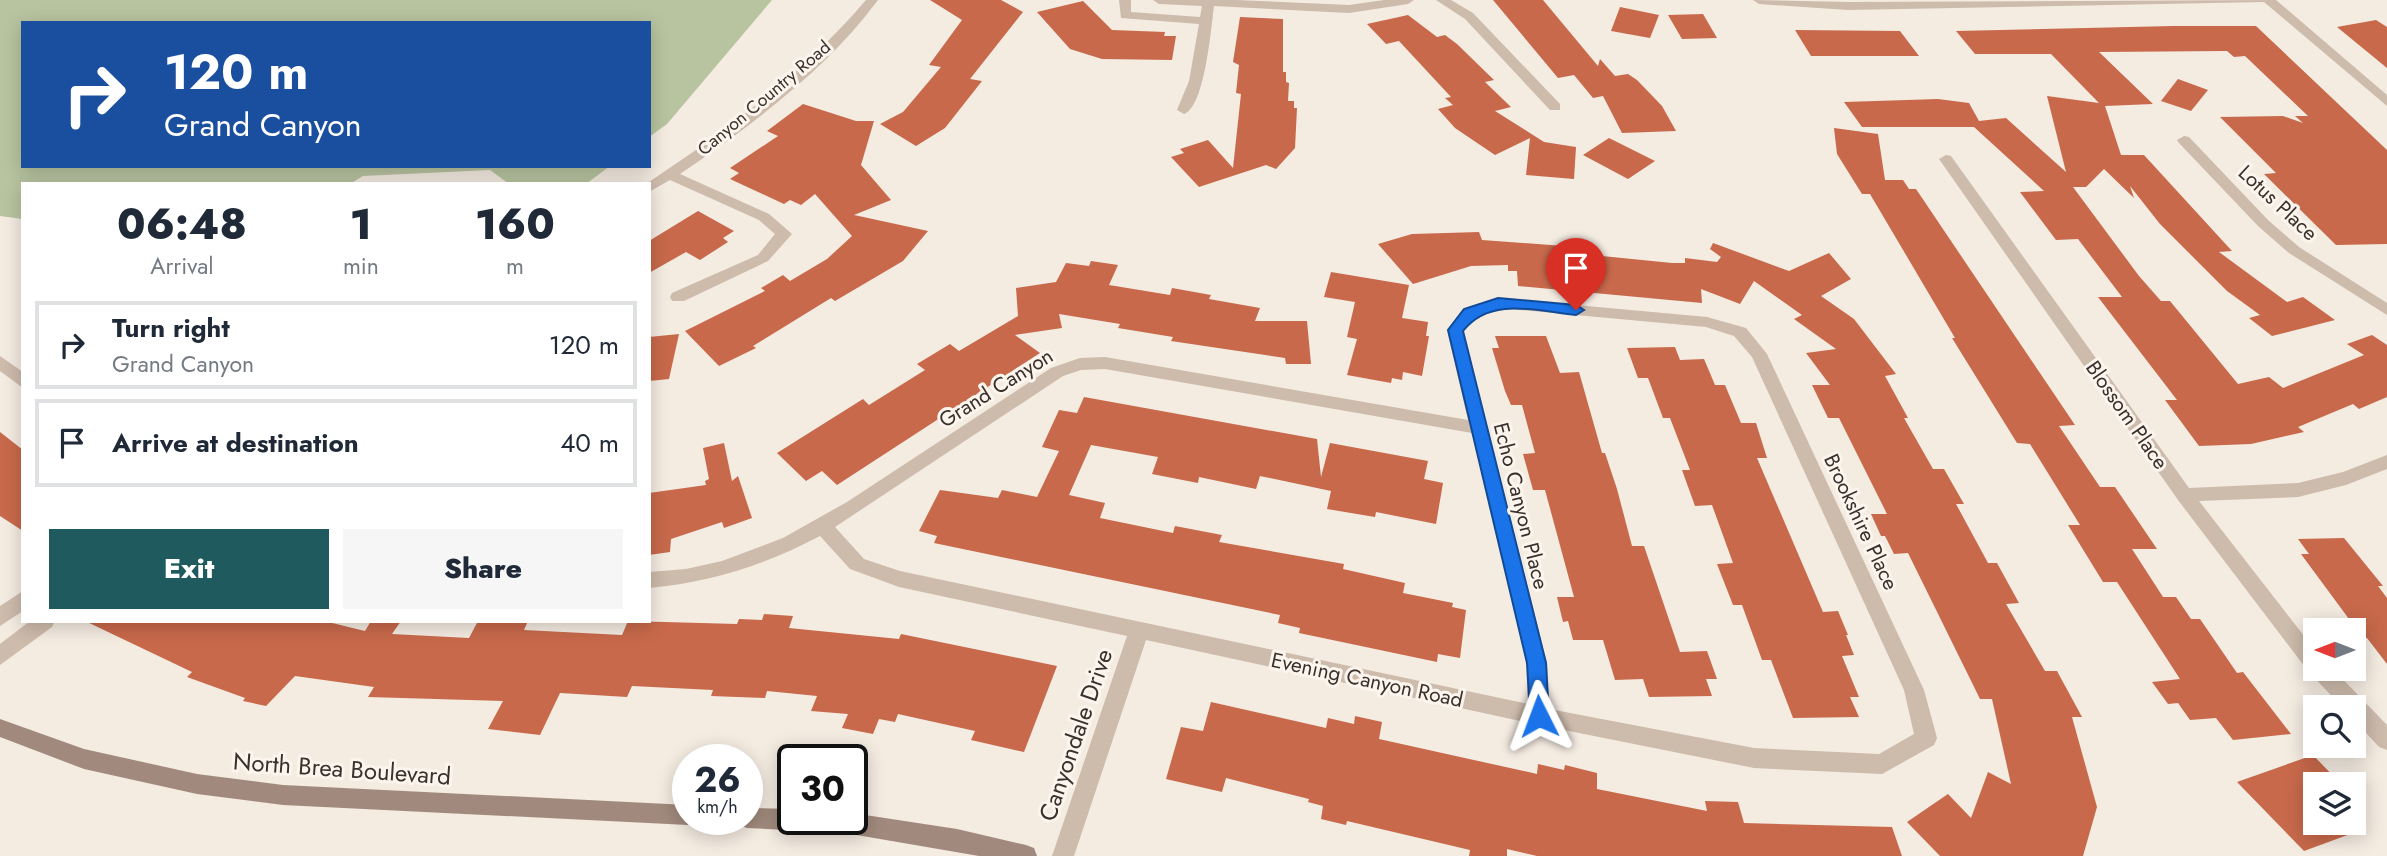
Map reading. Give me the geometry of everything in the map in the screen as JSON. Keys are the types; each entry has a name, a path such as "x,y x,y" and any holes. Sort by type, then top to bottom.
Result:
{"main road":[{"name":"North Brea Boulevard","path":"0,729 84,759 197,784 258,792 672,814"},
{"path":"763,819 845,822 957,840 1026,856"}],"street":[{"name":"Canyon Country Road","path":"651,187 750,115 816,60 872,0"},
{"path":"1125,0 1125,15 1206,21"},
{"path":"1159,0 1349,9 1408,0"},
{"path":"1442,0 1469,16 1555,107"},
{"path":"1759,0 1848,6 2260,0"},
{"path":"2269,0 2387,102"},
{"path":"1184,110 1196,81 1209,2"},
{"name":"Lotus Place","path":"2184,140 2263,223 2294,250 2387,310"},
{"name":"Blossom Place","path":"1946,159 2184,495 2303,649"},
{"path":"670,175 764,217 784,234 763,258 678,297"},
{"name":"Brookshire Place","path":"1469,313 1498,303 1707,322 1740,332 1759,354 1914,690 1926,738"},
{"name":"Echo Canyon Place","path":"1469,313 1455,330 1537,663 1539,716"},
{"path":"0,362 21,380"},
{"name":"Grand Canyon","path":"651,580 716,573 772,552 823,526 1057,373 1080,364 1105,363 1478,428"},
{"path":"2184,495 2298,490 2346,478 2387,462"},
{"name":"Evening Canyon Road","path":"823,526 857,564 899,579 1539,716 1754,758 1882,764 1926,738"},
{"path":"0,618 21,601"},
{"path":"0,656 42,623"},
{"name":"Canyondale Drive","path":"1063,856 1139,631"},
{"name":"Blossom Place","path":"2330,681 2387,740"}],"green space":[{"path":"0,0 772,0 667,124 651,136 651,21 21,21 21,168 607,168 589,182 506,182 490,170 363,176 353,182 21,182 21,219 0,216"}],"building":[{"path":"930,0 1001,0 1023,12 970,79 982,81 945,128 916,146 880,124 903,112 941,67 929,65 962,20"},
{"path":"1493,0 1543,0 1598,66 1600,59 1615,76 1628,74 1637,80 1662,106 1676,131 1622,133 1603,96 1593,98 1574,75 1558,78"},
{"path":"1083,1 1112,30 1165,32 1164,36 1176,36 1172,60 1102,59 1070,49 1037,12"},
{"path":"1620,7 1659,15 1650,38 1611,31"},
{"path":"1703,14 1717,38 1682,39 1668,15"},
{"path":"1408,15 1437,37 1445,35 1457,44 1494,80 1485,82 1511,107 1495,111 1544,142 1576,147 1574,179 1526,175 1530,138 1495,155 1455,128 1438,109 1453,105 1445,98 1451,97 1399,41 1386,44 1367,24"},
{"path":"1240,17 1283,19 1283,72 1286,72 1286,82 1289,83 1288,101 1294,101 1294,108 1297,108 1295,148 1276,169 1266,165 1199,187 1171,157 1184,153 1180,149 1208,140 1233,168 1241,94 1236,93 1239,65 1233,62"},
{"path":"2376,20 2387,27 2387,68 2337,27"},
{"path":"2256,26 2387,150 2387,244 2336,245 2264,174 2276,173 2220,117 2283,116 2303,123 2295,116 2308,116 2245,56 2234,57 2227,51 2099,52 2153,104 2105,106 2121,155 2144,155 2232,251 2219,252 2287,302 2303,297 2335,320 2272,336 2249,318 2260,315 2227,291 2160,224 2130,186 2134,198 2104,169 2086,187 2073,187 2139,276 2161,301 2170,301 2238,384 2269,377 2283,388 2364,355 2347,344 2372,335 2387,345 2387,397 2359,409 2353,404 2298,427 2304,432 2251,444 2199,446 2165,400 2177,400 2098,297 2122,297 2078,239 2056,240 2020,192 2044,191 1974,127 1862,127 1844,102 1938,99 1969,103 1979,121 2006,118 2066,172 2047,96 2099,103 2051,54 1975,54 1956,31"},
{"path":"1795,30 1900,31 1919,56 1811,56"},
{"path":"2178,79 2208,90 2191,111 2161,101"},
{"path":"803,104 856,121 874,121 861,165 891,200 854,215 928,231 903,261 835,301 831,298 753,346 756,348 719,366 685,331 765,291 761,288 783,275 790,281 827,259 852,236 815,194 801,205 790,200 784,204 730,179 739,173 730,168 778,136 767,131"},
{"path":"1834,128 1878,134 1885,180 1903,180 1909,189 1916,189 2075,425 2059,426 2100,487 2115,487 2157,549 2132,549 2163,597 2176,597 2191,619 2200,619 2237,673 2243,672 2291,734 2233,740 2216,718 2190,720 2178,703 2168,704 2152,682 2180,679 2117,582 2103,582 2068,525 2080,525 2030,444 2017,443 1952,338 1955,338 1870,194 1862,194 1837,154"},
{"path":"1609,138 1655,161 1628,179 1583,155"},
{"path":"698,211 734,231 723,238 728,242 700,260 686,252 651,272 651,240"},
{"path":"1479,232 1482,240 1591,248 1592,255 1672,263 1685,263 1685,258 1717,262 1721,257 1710,249 1713,243 1789,271 1829,253 1851,279 1821,296 1854,319 1896,374 1885,376 1908,418 1904,418 1933,469 1944,469 1964,504 1956,504 1988,563 1997,563 2019,603 2006,604 2045,671 2057,671 2082,717 2072,717 2097,807 2083,856 1940,856 1907,822 1948,794 1971,818 1988,772 2011,784 1992,699 1980,699 1908,553 1894,554 1885,536 1881,536 1871,514 1887,514 1839,418 1828,418 1812,385 1830,385 1806,353 1836,349 1794,319 1802,315 1754,281 1740,304 1701,289 1702,303 1518,286 1517,271 1508,271 1508,265 1471,266 1413,284 1378,244 1412,234"},
{"path":"1091,261 1118,265 1109,285 1170,295 1172,288 1211,295 1209,299 1260,308 1255,321 1307,321 1311,364 1286,364 1285,358 1171,341 1173,337 1118,328 1120,324 1059,314 1062,328 1015,335 1040,353 837,485 822,471 806,481 777,453 863,399 869,405 925,370 917,364 950,344 959,351 1018,316 1016,288 1056,282 1066,263 1089,266"},
{"path":"1331,272 1409,285 1402,318 1428,322 1426,336 1429,336 1422,376 1403,372 1402,380 1392,378 1391,383 1347,375 1357,339 1347,337 1355,302 1324,297"},
{"path":"679,334 669,379 651,381 651,337"},
{"path":"1495,336 1546,336 1560,373 1579,372 1602,453 1605,453 1617,489 1632,546 1644,546 1680,652 1707,651 1717,679 1706,679 1712,696 1649,697 1643,679 1615,680 1603,640 1573,640 1568,621 1563,622 1557,597 1574,597 1545,490 1533,490 1523,454 1535,453 1522,405 1511,405 1505,391 1492,348 1499,348"},
{"path":"1675,347 1680,360 1704,359 1715,385 1725,385 1741,423 1756,423 1767,458 1757,458 1823,612 1838,611 1848,635 1854,655 1842,656 1859,697 1850,697 1859,717 1793,718 1771,660 1762,660 1742,605 1733,605 1717,564 1733,563 1712,505 1695,506 1682,470 1690,470 1670,418 1663,418 1648,378 1638,378 1627,348"},
{"path":"1084,397 1317,439 1321,477 1330,443 1428,461 1424,479 1443,483 1436,524 1376,512 1375,517 1327,509 1331,491 1260,476 1256,489 1199,477 1198,483 1152,474 1158,457 1091,445 1069,495 1105,503 1100,518 1173,533 1175,526 1222,535 1219,542 1344,564 1343,569 1405,583 1403,593 1453,603 1452,607 1466,610 1460,658 1438,654 1437,662 1299,633 1300,628 1278,623 1280,615 934,543 937,536 919,531 940,490 998,498 1002,490 1037,497 1059,451 1042,447 1059,410 1077,413"},
{"path":"0,432 21,448 21,530 0,516"},
{"path":"724,443 732,481 738,476 752,518 724,528 722,522 671,539 670,552 651,555 651,493 706,485 705,481 709,479 703,448"},
{"path":"2344,538 2383,586 2378,586 2387,598 2387,664 2366,638 2366,618 2348,618 2301,554 2309,554 2298,539"},
{"path":"764,614 793,616 789,628 899,639 901,634 1057,666 1024,752 971,740 975,731 898,714 895,722 879,719 873,734 842,728 848,714 811,711 817,696 767,691 765,698 711,696 713,690 632,686 627,697 560,693 540,735 488,729 503,701 368,697 374,687 295,676 266,706 243,701 245,698 187,677 192,672 89,623 332,623 365,631 370,623 400,623 392,634 469,638 477,623 527,623 524,630 622,635 627,623 737,624 739,619 762,620"},
{"path":"1211,702 1326,728 1328,718 1354,724 1355,716 1382,722 1379,739 1537,774 1538,764 1564,770 1565,765 1597,773 1597,789 1707,811 1705,801 1738,802 1744,823 1892,827 1902,856 1537,856 1507,849 1507,856 1469,856 1470,850 1347,821 1346,825 1321,819 1323,806 1308,802 1309,799 1226,778 1222,792 1166,779 1181,727 1203,731"},
{"path":"2305,758 2316,758 2329,772 2303,772 2303,835 2348,835 2304,851 2237,782"}],"route":[{"path":"1539,716 1537,663 1455,330 1469,313 1498,303 1576,310"}]}
